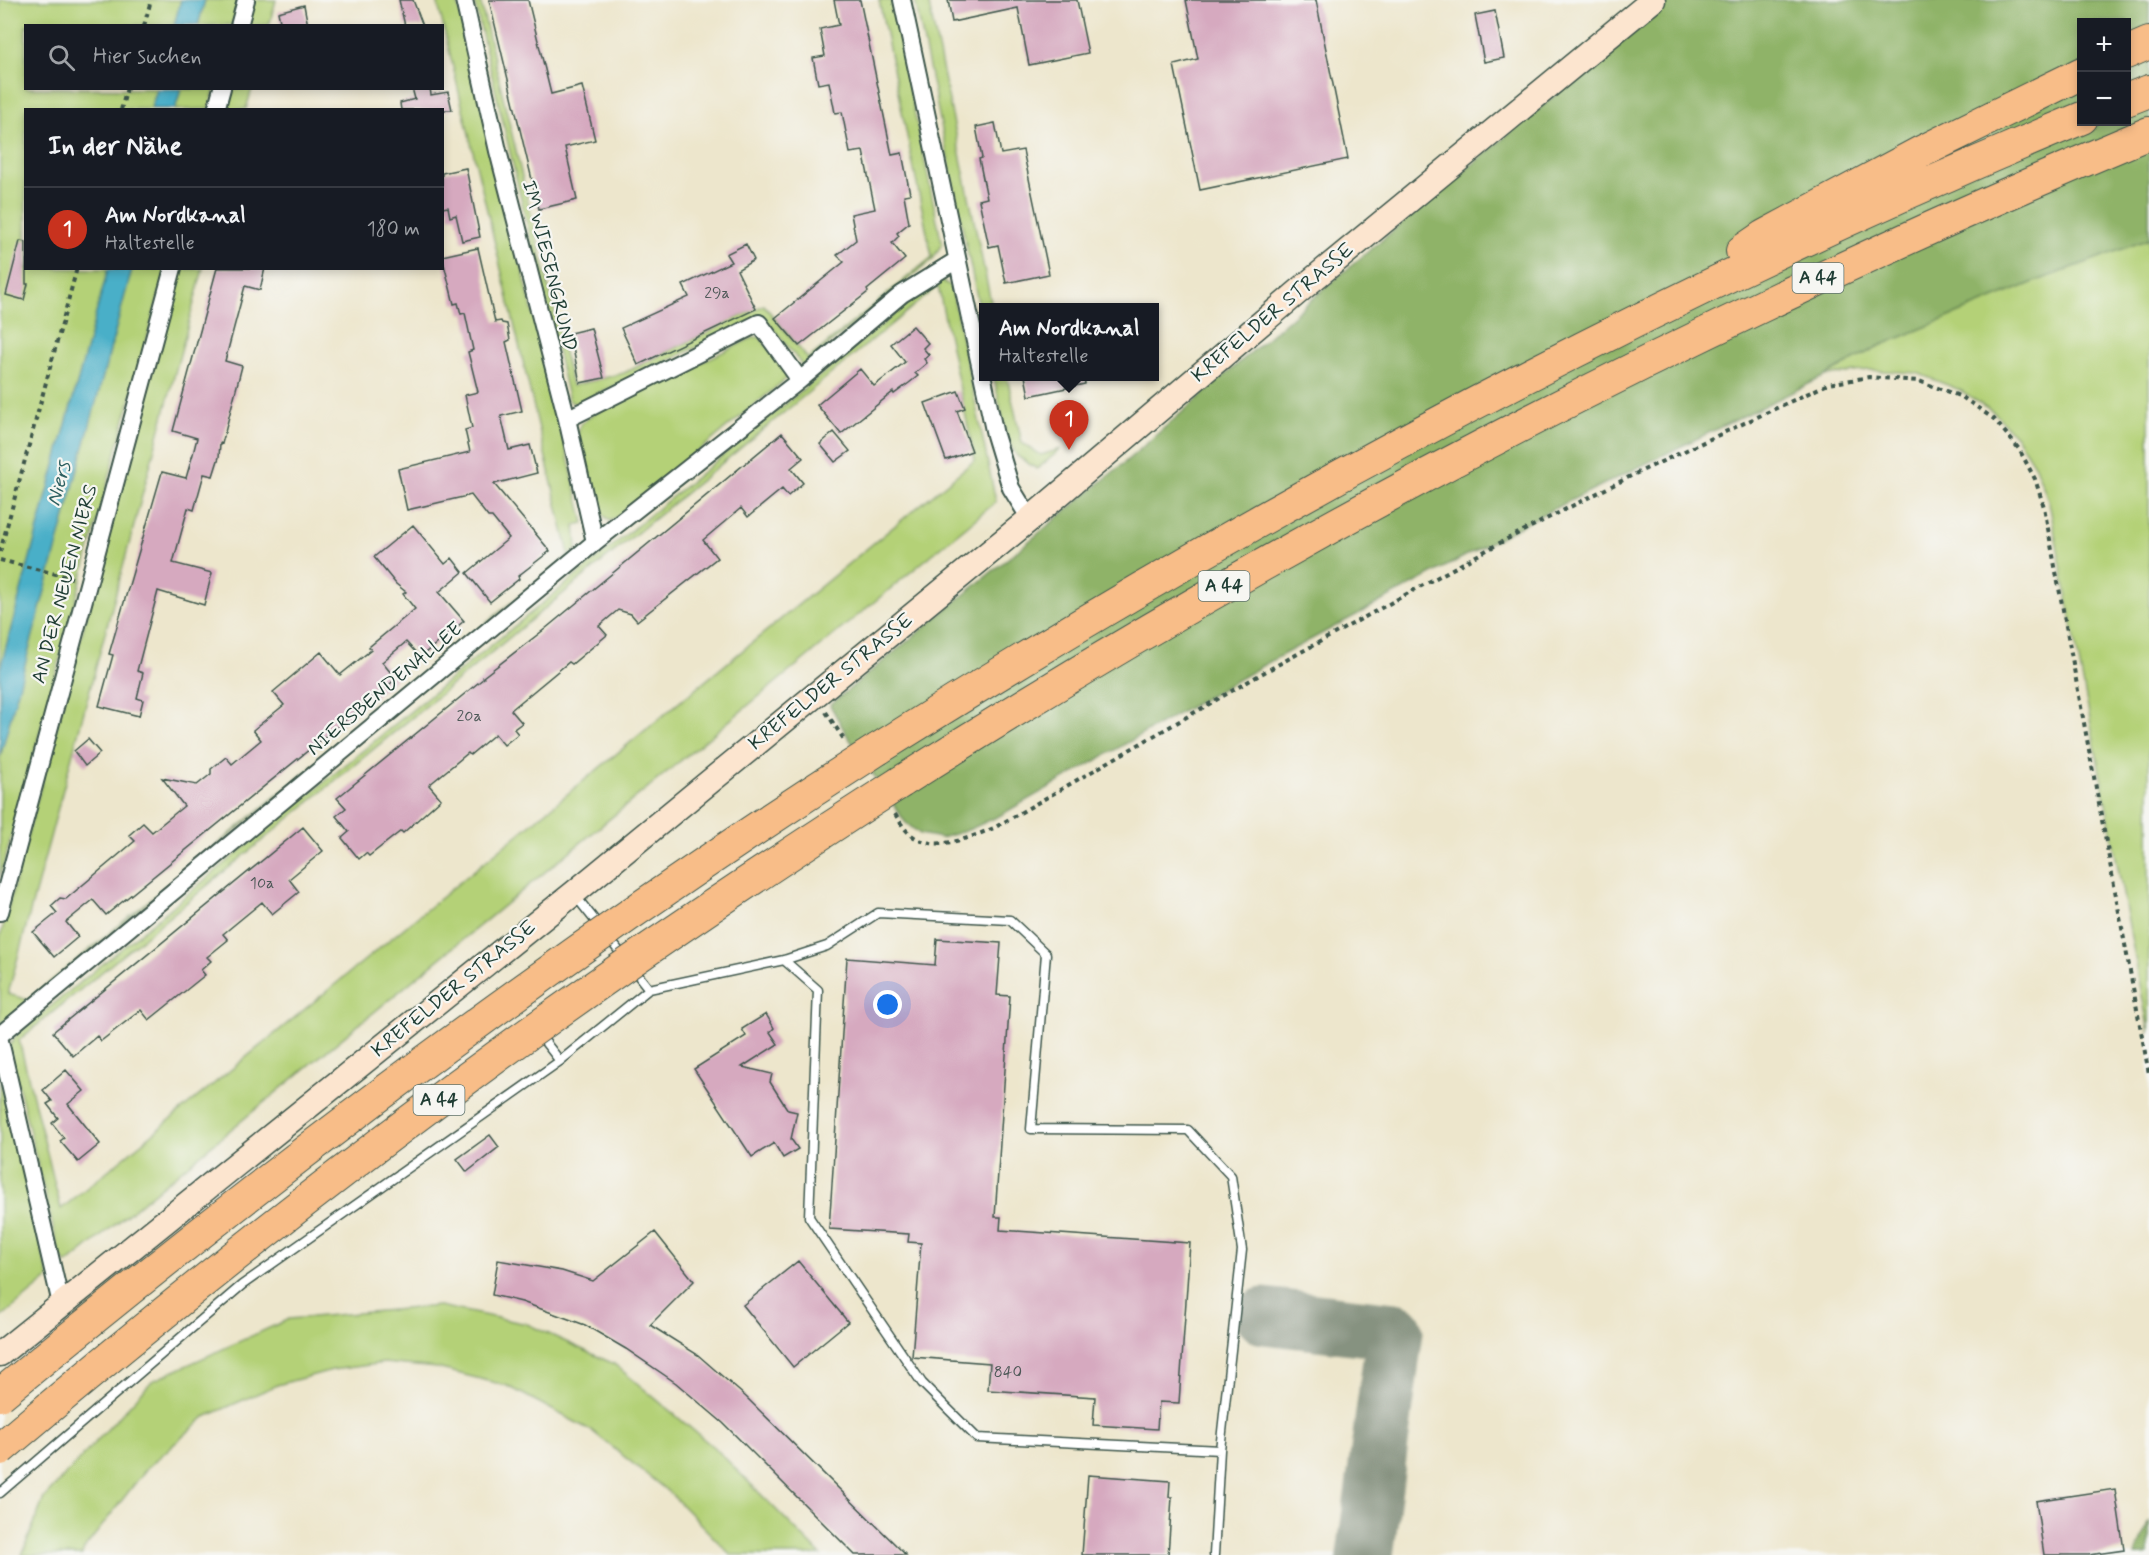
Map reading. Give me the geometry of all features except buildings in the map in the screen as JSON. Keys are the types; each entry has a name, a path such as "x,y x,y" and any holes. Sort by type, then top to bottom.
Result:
{"highway":[{"path":"2131,51 2149,43"},
{"path":"1639,321 1764,236 1931,147 2077,76"},
{"path":"2131,98 2149,91"},
{"name":"A 44","path":"0,1395 197,1235 458,1036 682,878 878,749 1095,615 1284,506 1430,427 1639,321 1861,215 2077,120"},
{"name":"A 44","path":"0,1449 180,1300 411,1121 631,961 753,878 897,796 1053,686 1330,526 1581,393 1776,298 1920,232 2149,133"},
{"path":"2085,160 2149,146"}],"street":[{"path":"240,24 246,0"},
{"name":"IM WIESENGRUND","path":"464,0 498,151 567,419 595,542"},
{"path":"902,0 979,360"},
{"name":"KREFELDER STRASSE","path":"0,1354 574,893 1030,519 1311,280 1653,0"},
{"path":"217,108 221,90"},
{"name":"NIERSBENDENALLEE","path":"0,1035 595,542 800,380 902,294 957,260"},
{"name":"AN DER NEUEN NIERS","path":"0,912 172,270"},
{"path":"567,419 759,323 800,380"},
{"path":"984,381 1000,455 1014,494 1030,519"},
{"path":"0,1041 61,1304"}],"lane":[{"path":"574,893 650,989"},
{"path":"0,1493 242,1285 560,1061 650,989 784,960 827,946 878,913 1010,920 1046,954 1032,1129 1188,1130 1231,1176 1242,1250 1220,1450 1214,1555"},
{"path":"784,960 818,990 808,1217 922,1383 977,1438 1220,1450"},
{"path":"526,1018 560,1061"}],"path":[{"path":"145,24 151,0"},
{"path":"121,108 126,90"},
{"path":"0,552 76,270"},
{"path":"897,796 906,830 913,836 933,842 954,843 994,828 1271,668 1507,539 1635,474 1828,384 1869,377 1919,381 1962,397 1994,419 2019,449 2035,478 2046,519 2149,1074"},
{"path":"0,560 66,577"},
{"path":"815,695 847,743"}],"green space":[{"path":"0,0 181,0 174,24 24,24 24,90 157,90 151,108 24,108 24,270 108,270 0,669"},
{"path":"205,0 239,0 232,24 199,24"},
{"path":"253,0 276,0 269,24 247,24"},
{"path":"437,0 457,0 584,523 575,525 577,549 0,1024 0,938 180,270 203,270 8,994 28,1000 569,555"},
{"path":"474,0 480,0 572,386 624,373 764,305 808,359 932,257 879,0 891,0 942,244 933,259 803,366 763,316 576,404 569,401"},
{"path":"915,0 928,0 991,303 979,303 979,307"},
{"path":"1669,0 2149,0 2149,239 2034,282 1877,347 1825,376 1541,515 1260,667 999,816 968,830 941,838 920,834 905,822 847,735 830,705 1124,463 1333,281"},
{"path":"181,90 215,90 209,108 176,108"},
{"path":"229,90 252,90 246,108 224,108"},
{"path":"2149,239 2149,1032 2049,502 2035,466 2018,439 1995,413 1960,390 1917,373 1869,370 1825,376 1877,347 2034,282"},
{"path":"132,270 166,270 0,878 0,757"},
{"path":"938,279 951,286 996,502 67,1264 60,1256 9,1047 17,1034","holes":["938,286 975,460 61,1209 19,1040"]},
{"path":"754,337 760,337 786,372 787,378 620,516 610,521 595,508 577,436 581,424 593,414"},
{"path":"995,381 1008,381 1022,443 1041,455 1061,449 1037,469 1017,456 1007,440"},
{"path":"0,1079 49,1278 0,1318"},
{"path":"439,1306 527,1324 614,1364 718,1451 821,1555 731,1555 671,1494 592,1431 508,1386 437,1368 384,1363 332,1370 277,1385 205,1417 147,1468 84,1549 82,1555 22,1555 44,1498 152,1381 289,1319"},
{"path":"2149,1521 2149,1555 2135,1555"}],"water":[{"path":"181,0 205,0 198,24 174,24"},
{"path":"157,90 181,90 175,108 151,108"},
{"name":"Niers","path":"108,270 132,270 0,757 0,669"}],"taxiway":[{"path":"1264,1316 1395,1331 1365,1555"}],"place":[{"name":"Am Nordkanal","path":"1069,450"}]}
